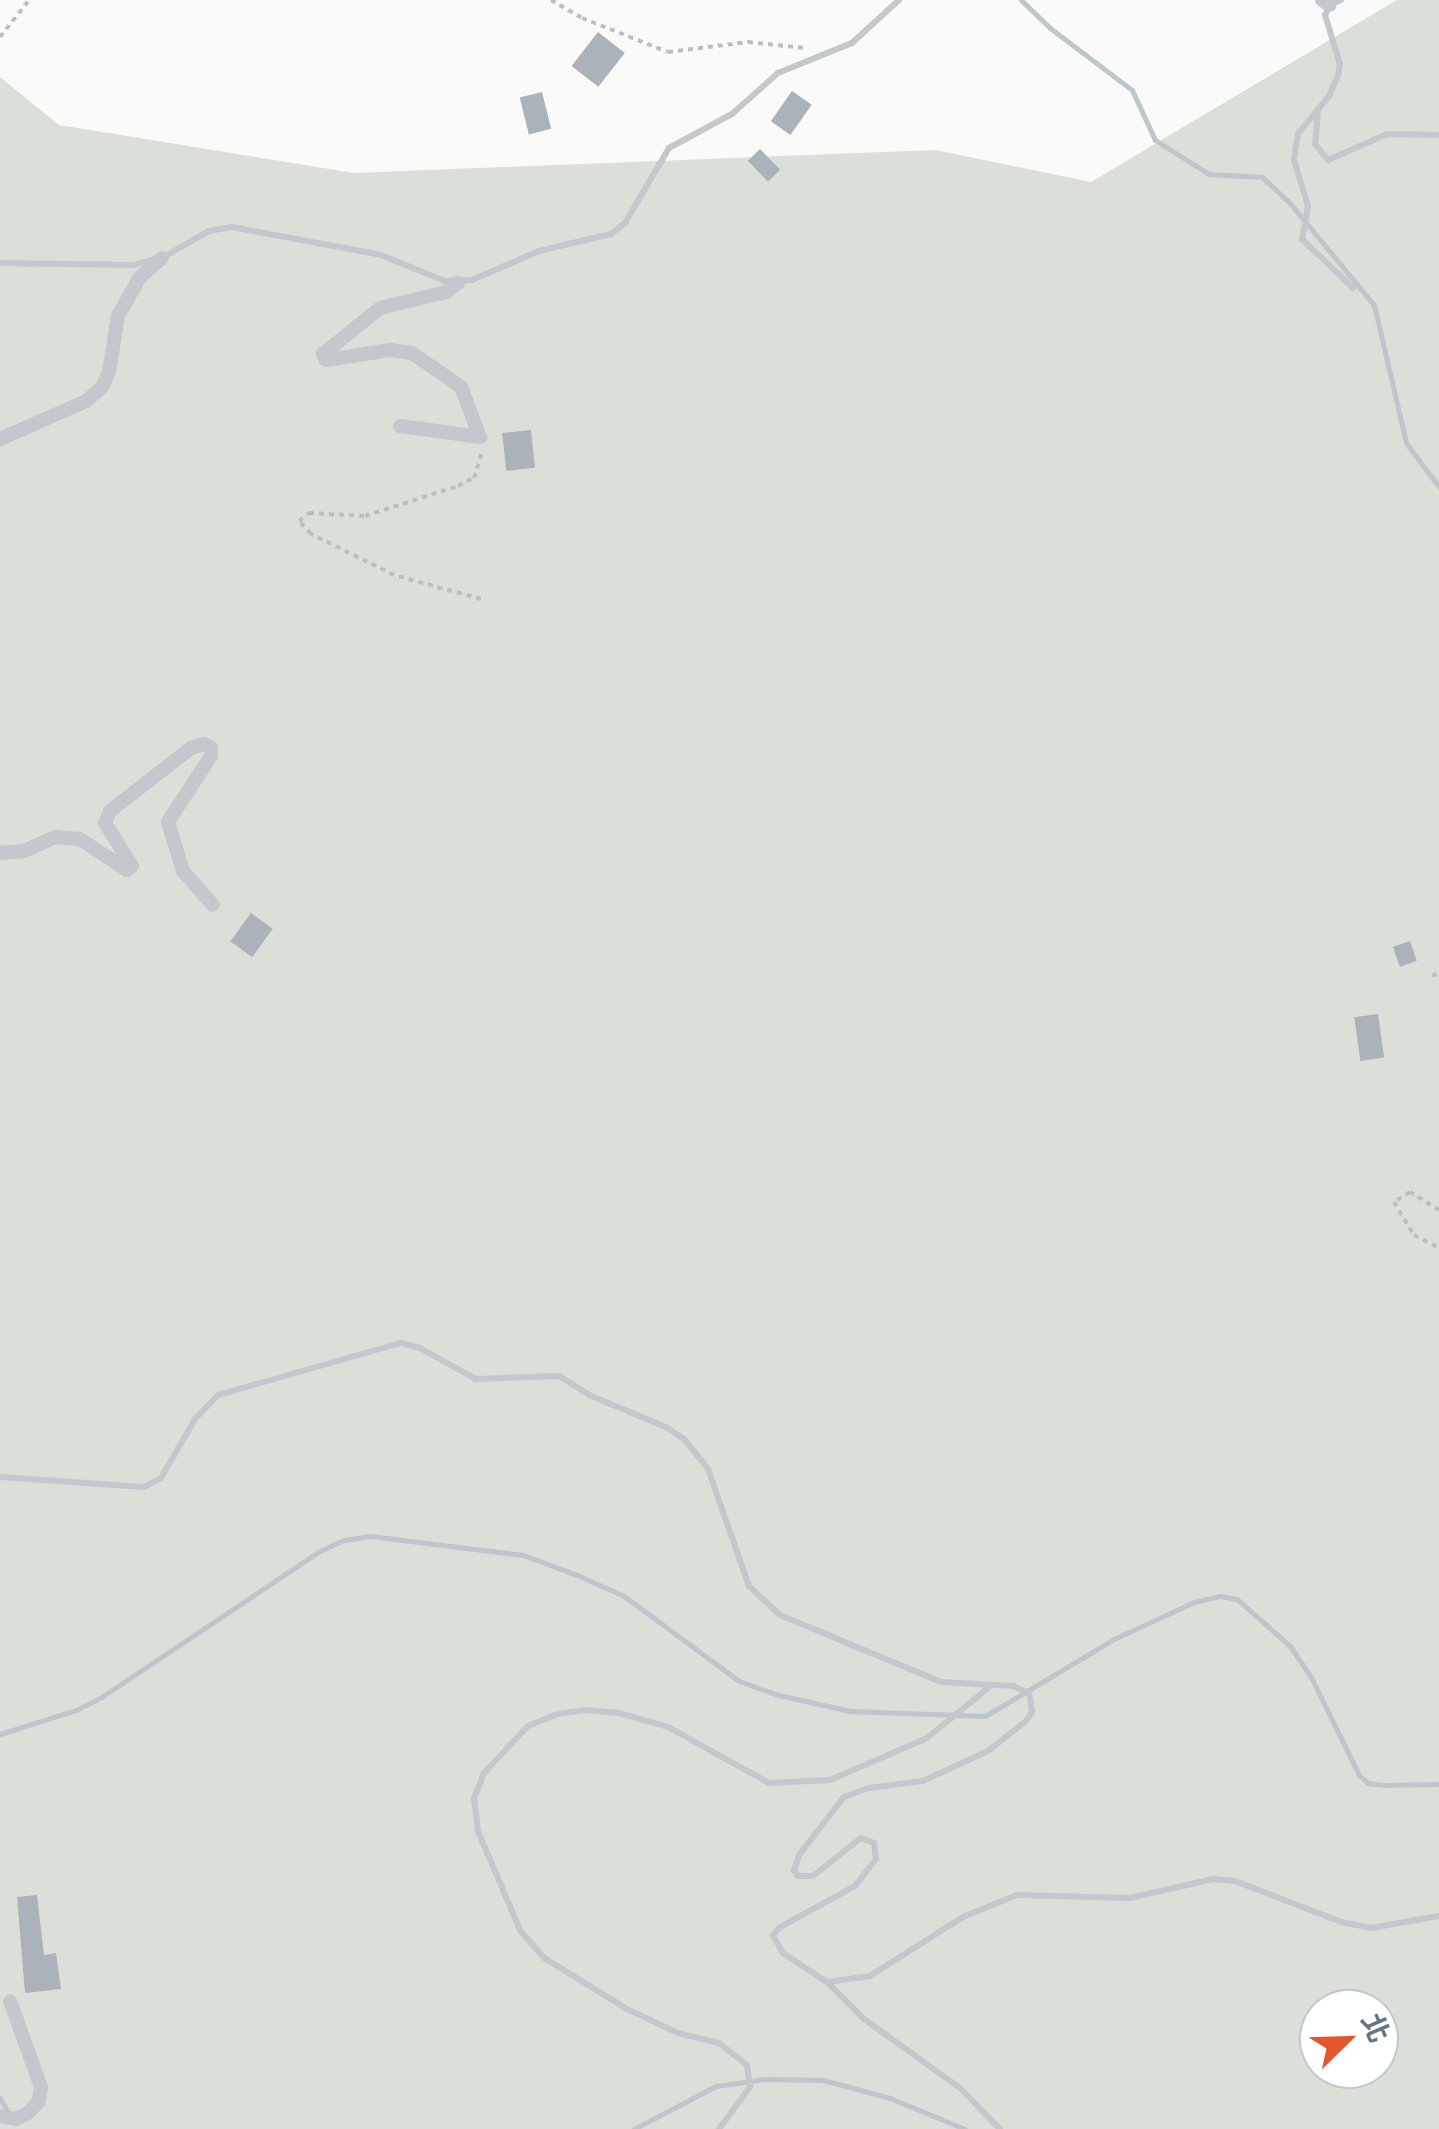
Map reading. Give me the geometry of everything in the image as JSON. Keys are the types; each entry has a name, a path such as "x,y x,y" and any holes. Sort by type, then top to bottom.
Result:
{"street":[{"path":"0,439 86,400 102,387 123,305 140,277 162,258"},
{"path":"400,426 480,436 461,388 412,353 390,350 333,360 324,357 326,350 364,326 380,308 446,292 458,283"},
{"path":"0,853 24,851 56,837 80,839 127,870 132,866 105,823 110,811 190,748 204,744 212,748 211,756 168,822 183,871 213,905"},
{"path":"0,2116 16,2119 28,2113 39,2101 41,2087 10,2001"}],"lane":[{"path":"0,263 133,266 162,258 192,239 232,227 381,255 428,276 458,283 539,250 612,234 626,223 669,148 732,114 778,73 852,43 899,0"},
{"path":"1331,2 1325,27 1340,64 1329,96 1294,147 1308,206 1302,239 1352,288"},
{"path":"1318,110 1315,144 1328,160 1387,134 1439,135"},
{"path":"0,1478 144,1488 162,1478 196,1419 218,1395 401,1343 420,1348 476,1379 550,1374 666,1427 698,1453 708,1469 749,1586 780,1615 941,1682 1020,1688 1029,1694 1032,1712 1026,1721 988,1751 923,1780 852,1792 799,1855 794,1870 806,1878 862,1838 869,1838 878,1849 873,1865 855,1886 780,1926 773,1936 776,1948 827,1982 864,2019 960,2088 1000,2129"},
{"path":"719,2129 750,2086 751,2076 735,2052 719,2043 678,2033 627,2008 544,1958 520,1932 478,1831 474,1799 484,1773 528,1726 557,1714 584,1710 619,1713 668,1727 769,1783 830,1780 864,1768 946,1725 989,1688"},
{"path":"827,1982 870,1976 964,1916 1017,1894 1130,1898 1213,1879 1248,1885 1341,1922 1371,1928 1439,1916"}],"path":[{"path":"0,37 29,0"},
{"path":"551,0 582,18 668,52 748,42 804,47 823,56"},
{"path":"480,436 480,467 474,478 458,486 365,516 309,513 298,521 311,534 394,576 481,599"},
{"path":"1432,976 1439,972"},
{"path":"1439,1210 1410,1192 1394,1202 1414,1235 1439,1248"}],"shaded area":[{"path":"1397,0 1439,0 1439,2129 0,2129 0,77 59,125 354,173 935,150 1091,182"}],"building":[{"path":"598,32 625,53 598,87 572,66"},
{"path":"792,91 812,105 790,135 771,121"},
{"path":"542,92 551,129 529,134 520,98"},
{"path":"760,149 780,170 768,182 748,161"},
{"path":"531,430 535,468 506,471 502,433"},
{"path":"251,913 273,929 252,957 230,941"},
{"path":"1410,941 1417,961 1400,967 1393,947"},
{"path":"1378,1014 1384,1058 1360,1061 1354,1017"},
{"path":"37,1895 44,1955 56,1953 61,1989 25,1993 17,1897"}],"waterway":[{"path":"1021,0 1050,28 1132,90 1155,140 1209,174 1262,177 1289,202 1374,305 1406,443 1439,487"},
{"path":"0,1734 76,1710 103,1696 320,1551 344,1540 370,1536 523,1555 624,1596 739,1681 778,1695 850,1711 985,1716 1116,1638 1194,1602 1220,1596 1237,1599 1290,1646 1311,1677 1359,1775 1368,1783 1385,1785 1439,1784"},
{"path":"634,2129 716,2086 765,2079 823,2080 890,2098 965,2129"},
{"path":"0,2098 9,2114"}]}
